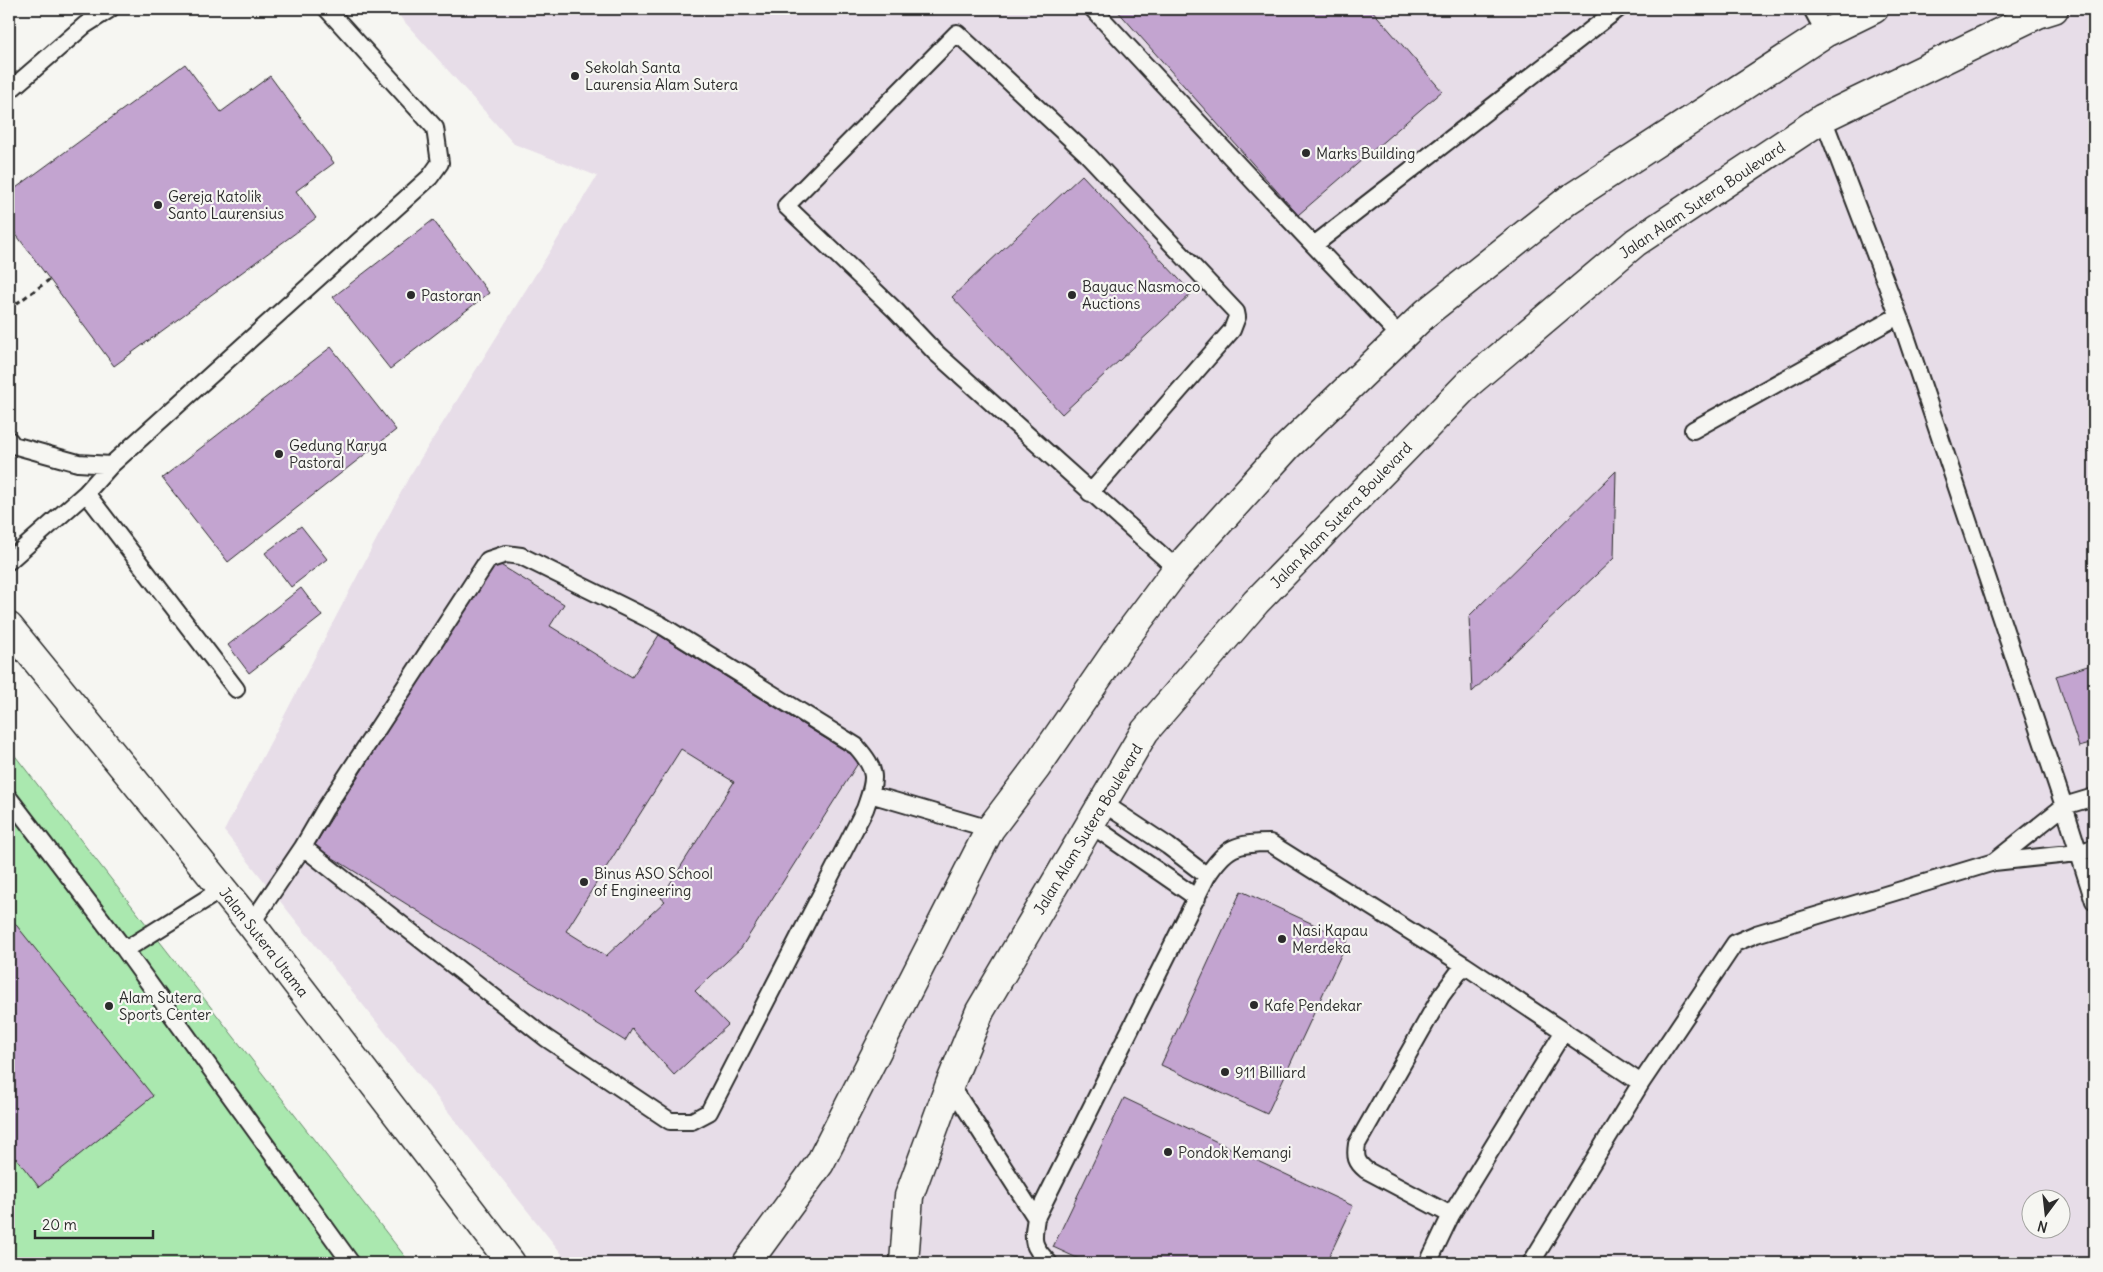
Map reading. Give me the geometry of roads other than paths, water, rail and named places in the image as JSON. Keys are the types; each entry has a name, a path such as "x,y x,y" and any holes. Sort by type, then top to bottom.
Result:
{"main road":[{"path":"747,1263 820,1163 990,829 1036,768 1123,641 1177,569 1287,446 1426,313 1568,200 1825,33 1874,9"},
{"name":"Jalan Alam Sutera Boulevard","path":"904,1263 909,1196 950,1084 980,1011 1145,731 1256,602 1469,383 1636,242 1823,118 2029,19 2054,9"},
{"name":"Jalan Sutera Utama","path":"9,627 251,924 511,1263"}],"lane":[{"path":"9,92 85,25 110,9"},
{"path":"9,561 86,493 111,465 430,177 440,163 435,128 327,9"},
{"path":"1093,9 1400,336"},
{"path":"1314,245 1618,9"},
{"path":"1812,9 1825,33"},
{"path":"1090,493 1232,330 1237,316 1236,312 1087,154 957,33 786,206 896,311 935,352 1090,493 1177,569"},
{"path":"1823,118 1898,316 2064,806 2094,901"},
{"path":"1693,430 1898,316"},
{"path":"9,440 13,444 78,463 111,465"},
{"path":"86,493 236,689"},
{"path":"251,924 303,847 330,801 488,560 506,554 522,556 660,625 856,746 870,762 873,778 870,794 860,817 708,1112 692,1121 670,1121 546,1038 303,847"},
{"path":"870,794 990,829"},
{"path":"1994,862 2064,806 2094,797"},
{"path":"9,798 126,950 351,1263"},
{"path":"1097,814 1168,846 1207,876"},
{"path":"1097,814 1197,898"},
{"path":"1050,1263 1036,1250 1033,1234 1036,1218 1207,876 1216,863 1231,848 1250,843 1270,843 1464,965 1641,1083"},
{"path":"1531,1263 1641,1083 1735,943 1756,934 1994,862 2078,853 2094,848"},
{"path":"126,950 222,889"},
{"path":"1451,1214 1366,1170 1359,1164 1355,1156 1357,1144 1441,996 1464,965"},
{"path":"1428,1263 1451,1214 1564,1031"},
{"path":"950,1084 1036,1218"}],"place":[{"name":"Sekolah Santa Laurensia Alam Sutera","path":"575,76"},
{"name":"Marks Building","path":"1306,153"},
{"name":"Gereja Katolik Santo Laurensius","path":"158,205"},
{"name":"Pastoran","path":"411,295"},
{"name":"Bayauc Nasmoco Auctions","path":"1072,295"},
{"name":"Gedung Karya Pastoral","path":"279,454"},
{"name":"Binus ASO School of Engineering","path":"584,882"},
{"name":"Nasi Kapau Merdeka","path":"1282,939"},
{"name":"Kafe Pendekar","path":"1254,1005"},
{"name":"Alam Sutera Sports Center","path":"109,1006"},
{"name":"911 Billiard","path":"1225,1072"},
{"name":"Pondok Kemangi","path":"1168,1152"}]}
